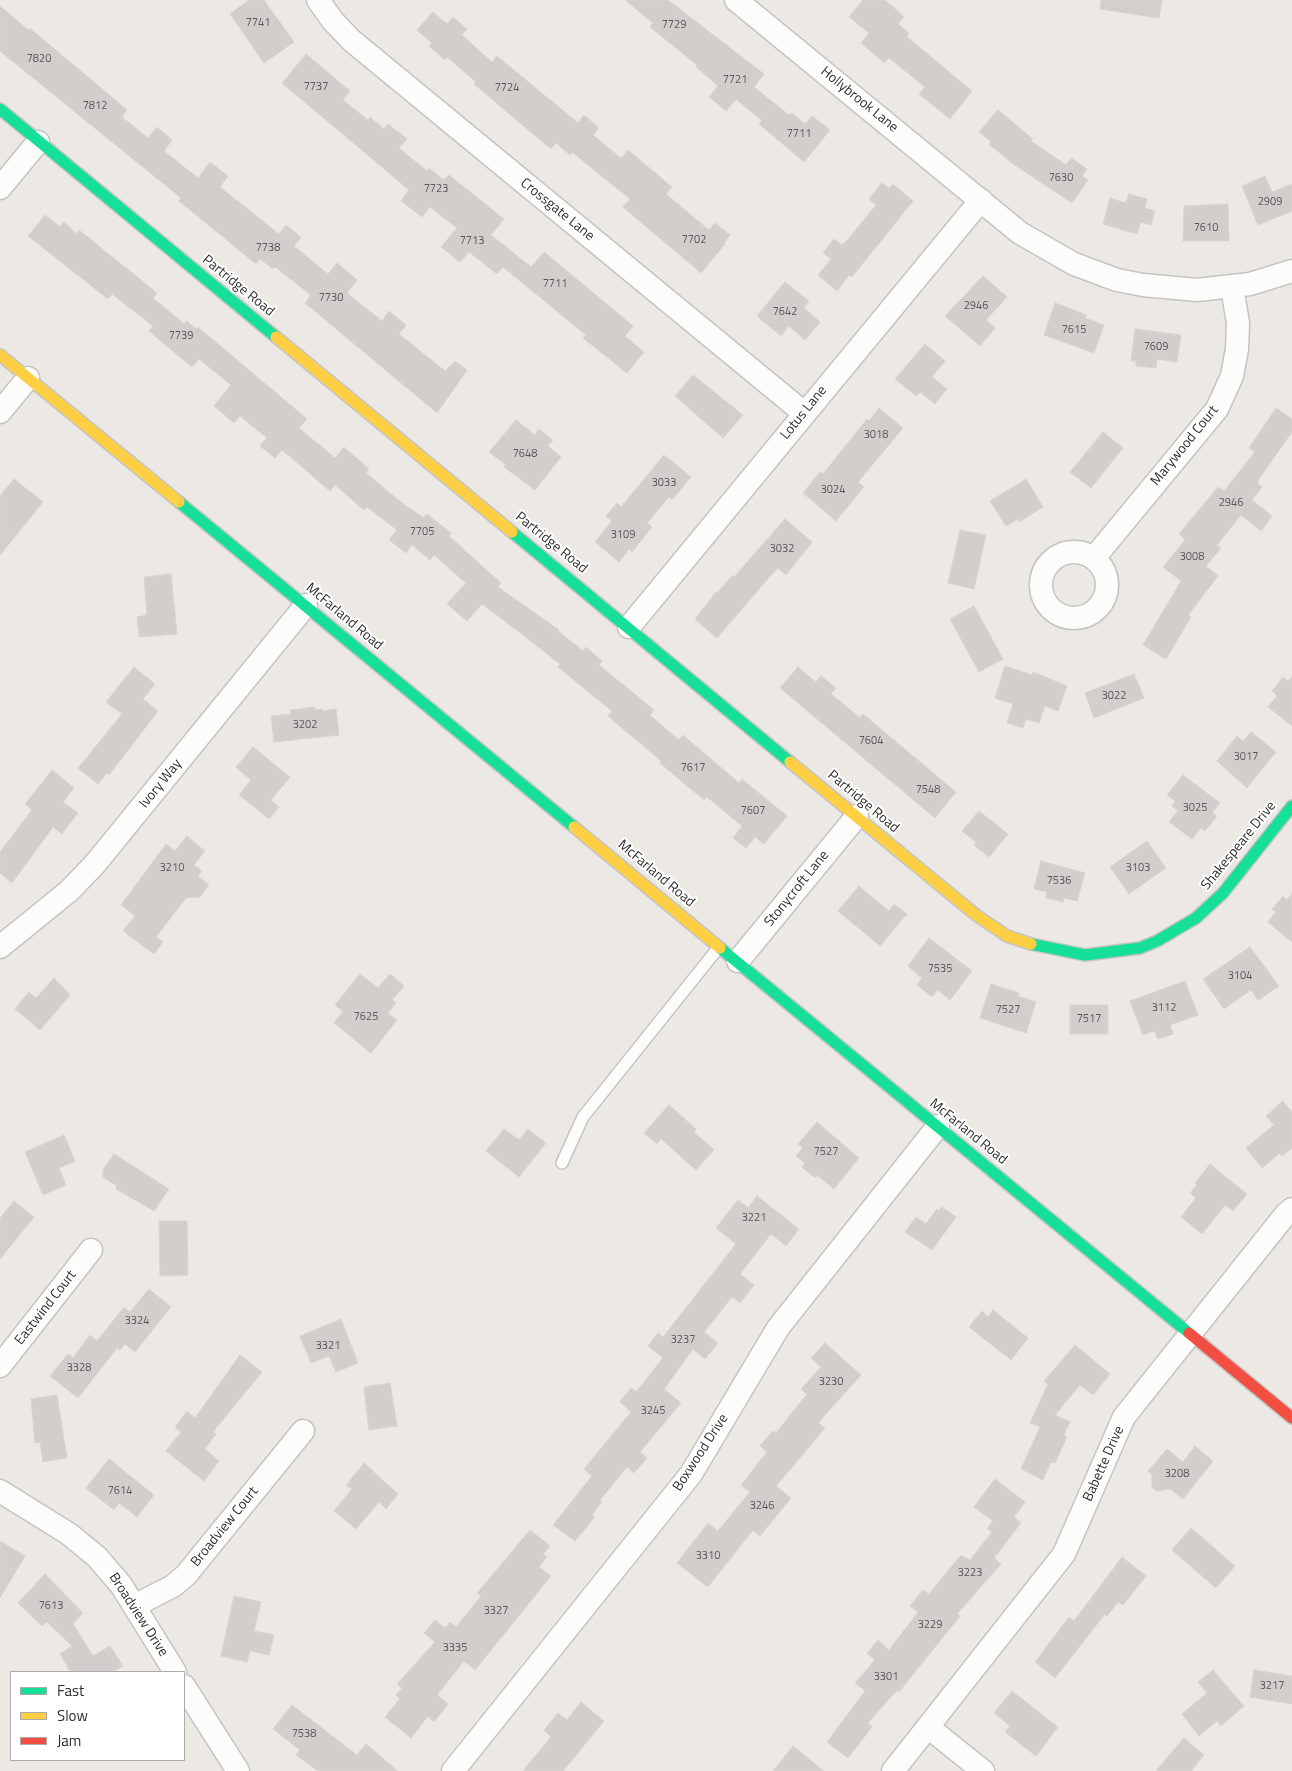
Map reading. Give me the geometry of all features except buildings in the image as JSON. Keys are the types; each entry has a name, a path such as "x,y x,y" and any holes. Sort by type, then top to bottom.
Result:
{"street":[{"name":"Crossgate Lane","path":"318,0 333,21 351,40 804,413"},
{"name":"Hollybrook Lane","path":"736,0 980,200 1042,248 1091,271 1117,280 1160,288 1197,290 1232,287 1267,280 1292,271"},
{"name":"Partridge Road","path":"0,109 976,915 999,931 1031,946 1058,953 1103,954"},
{"path":"0,188 38,142"},
{"name":"Lotus Lane","path":"629,627 980,200"},
{"name":"Marywood Court","path":"1094,558 1217,409 1232,376 1237,349 1238,323 1232,287"},
{"name":"McFarland Road","path":"0,354 1292,1418"},
{"path":"0,412 28,378"},
{"name":"Ivory Way","path":"0,947 69,891 95,864 306,605"},
{"name":"Shakespeare Drive","path":"1103,954 1140,948 1157,941 1196,918 1223,893 1292,806"},
{"name":"Stonycroft Lane","path":"738,962 857,816"},
{"name":"Boxwood Drive","path":"453,1771 690,1474 778,1328 938,1126"},
{"name":"Babette Drive","path":"893,1771 1064,1554 1124,1417 1286,1214 1292,1209"},
{"name":"Eastwind Court","path":"0,1366 91,1250"},
{"name":"Broadview Court","path":"134,1606 173,1586 186,1574 303,1431"},
{"name":"Broadview Drive","path":"0,1491 69,1534 91,1551 110,1571 174,1671"},
{"path":"185,1688 238,1771"},
{"path":"928,1727 983,1771"}],"lane":[{"path":"562,1163 583,1117 720,946"}],"traffic: fast":[{"path":"0,109 276,337"},
{"path":"179,502 574,827"},
{"path":"512,532 790,762"},
{"path":"1031,944 1085,955 1140,948 1157,941 1196,918 1223,893 1292,806"},
{"path":"720,948 1189,1333"}],"traffic: slow":[{"path":"276,337 512,532"},
{"path":"0,355 179,502"},
{"path":"790,762 976,915 1007,936 1031,944"},
{"path":"574,827 720,948"}],"traffic: jam":[{"path":"1189,1333 1292,1418"}]}
